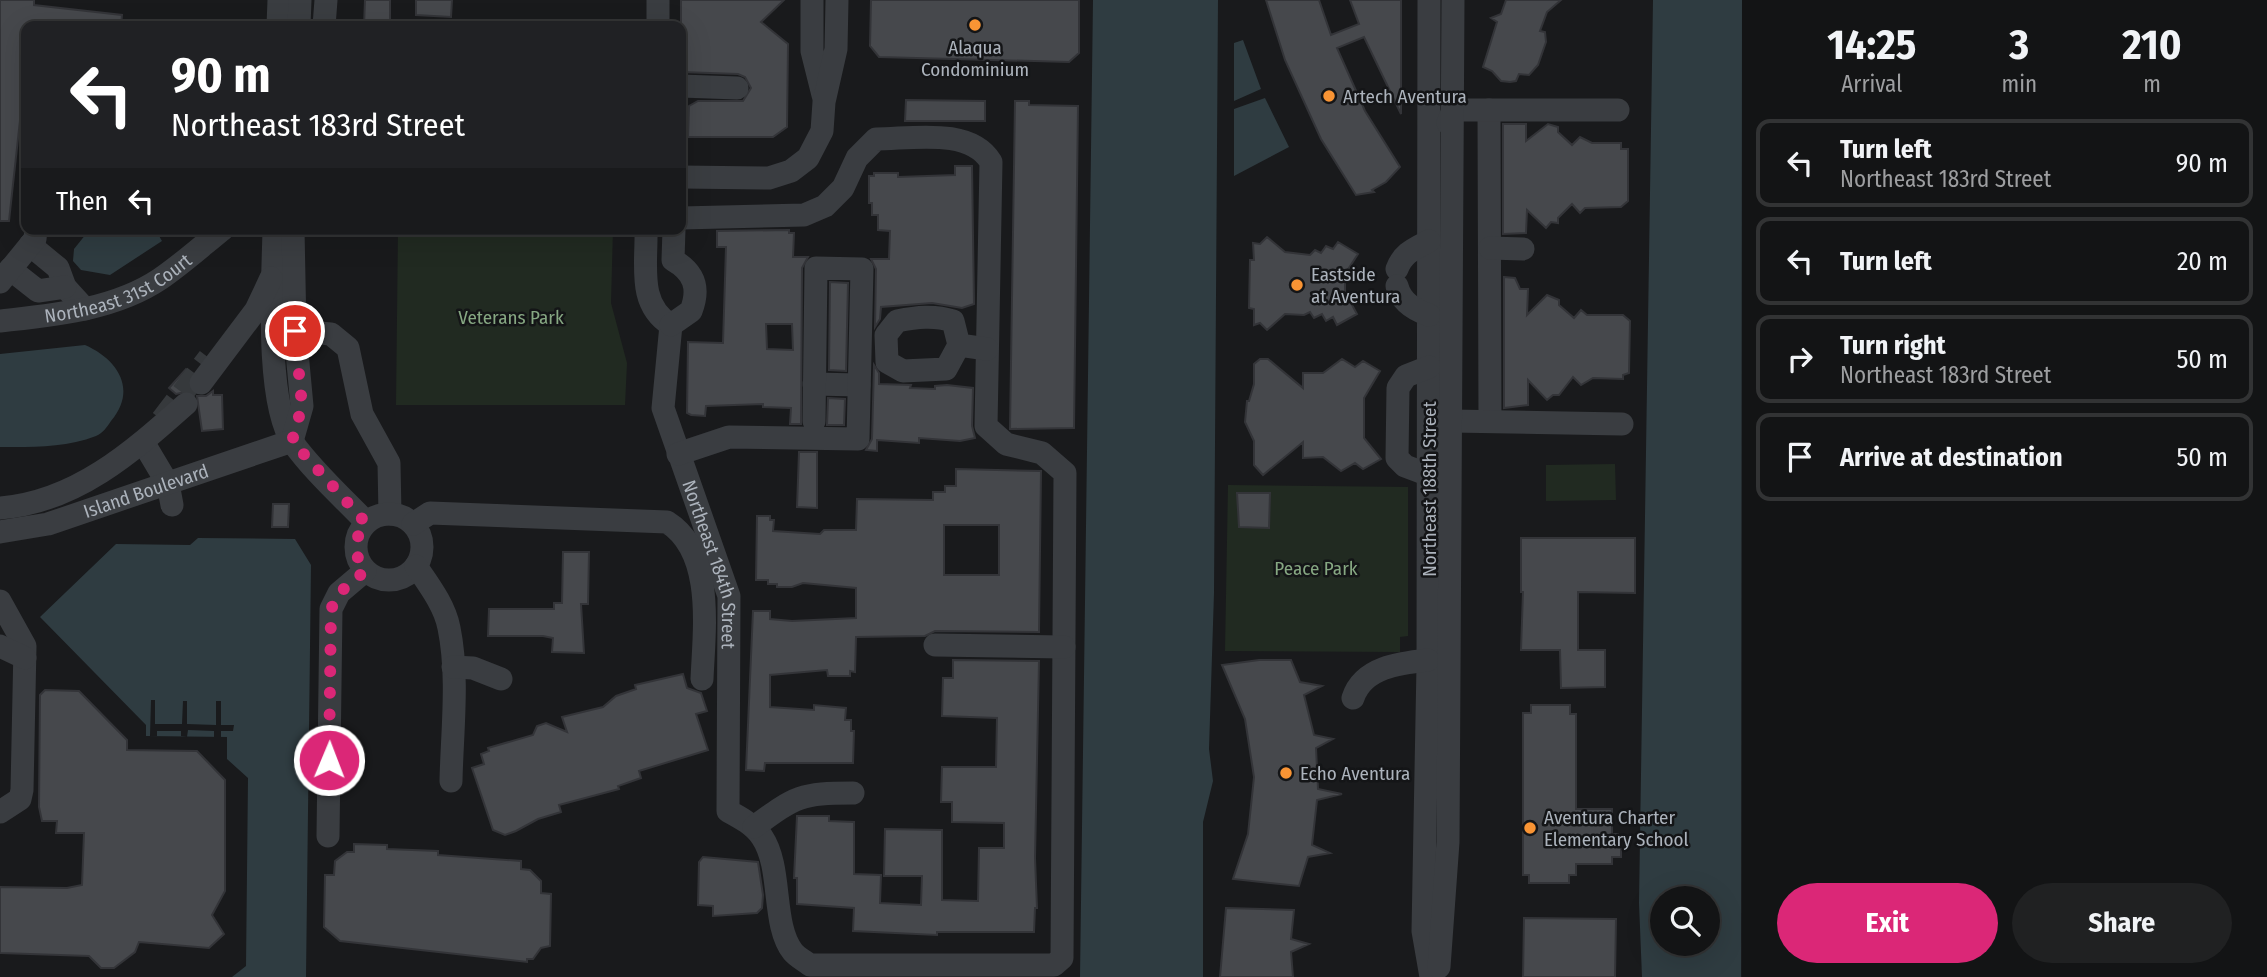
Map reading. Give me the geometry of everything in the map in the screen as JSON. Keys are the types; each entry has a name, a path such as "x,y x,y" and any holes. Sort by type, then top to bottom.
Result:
{"street":[{"path":"278,21 279,0"},
{"path":"299,21 300,0"},
{"path":"324,21 326,0"},
{"path":"658,0 658,21"},
{"path":"812,0 812,51 824,102"},
{"path":"686,177 761,179 791,171 808,158 821,138 824,102 836,49 837,0"},
{"name":"Northeast 188th Street","path":"1429,0 1429,367 1444,417 1450,460 1447,856 1438,977"},
{"name":"Northeast 188th Street","path":"1430,977 1423,909 1429,472 1444,417 1453,0"},
{"path":"686,86 737,88"},
{"path":"1429,139 1448,123 1452,110 1618,110"},
{"path":"1489,110 1490,421"},
{"path":"686,218 804,215 814,211 825,206 843,188 857,158 876,139 958,139 983,149 991,162 986,426 1006,444 1042,453 1065,473 1062,958 1054,965 810,965 792,952 781,921 772,859 764,839 754,827 781,807 809,793 853,793"},
{"path":"274,235 276,383 281,412 292,441 366,523"},
{"path":"292,441 302,406 295,331 293,235"},
{"path":"646,235 646,292 654,312 671,325 691,311 695,299 692,275 673,260 674,235"},
{"name":"Northeast 31st Court","path":"0,321 85,309 158,280 198,236"},
{"path":"65,287 38,291 5,276 33,237 58,268 65,287 85,309"},
{"path":"1429,241 1410,251 1401,260 1397,278 1399,295 1408,304 1429,315"},
{"path":"1490,248 1523,248"},
{"path":"678,454 729,437 858,439 862,268 816,268 814,421"},
{"path":"201,383 256,310 274,272"},
{"name":"Northeast 184th Street","path":"671,325 663,408 729,596 729,810 754,827"},
{"path":"295,331 331,334 348,348 362,414 389,463 390,514"},
{"path":"960,345 987,349"},
{"path":"1429,367 1406,376 1398,388 1398,458 1405,466 1429,472 1450,460"},
{"path":"814,384 859,385"},
{"name":"Island Boulevard","path":"0,508 43,500 71,490 113,466 186,404"},
{"path":"1444,417 1490,421 1622,424"},
{"name":"Island Boulevard","path":"0,532 48,524 170,494 292,441"},
{"path":"143,442 170,494"},
{"path":"413,524 430,513 667,522 677,528 687,541 699,574 704,629 702,679"},
{"path":"390,514 398,515 413,524 421,539 422,551 416,566 404,577 394,581 373,577 365,571 359,562 356,541 366,523 376,516 390,514"},
{"path":"416,566 438,599 449,627 453,667 451,781"},
{"path":"328,836 331,609 339,593 365,571"},
{"path":"0,601 22,637 31,766 20,799 0,813"},
{"path":"935,645 1064,647"},
{"path":"0,646 25,658"},
{"path":"1353,698 1373,672 1401,663 1428,662 1437,674 1449,680"},
{"path":"453,667 473,668 501,679"},
{"path":"1425,837 1439,854 1447,856"},
{"path":"1423,909 1443,895"}],"green space":[{"name":"Veterans Park","path":"398,235 613,235 611,303 627,363 625,405 396,405"},
{"path":"1615,464 1616,500 1546,501 1546,465"},
{"name":"Peace Park","path":"1228,485 1408,487 1408,636 1400,637 1400,652 1225,651"}],"shaded area":[{"path":"1093,0 1218,0 1214,593 1209,749 1213,781 1203,822 1203,977 1080,977"},
{"path":"1653,0 1742,0 1741,977 1642,977 1639,903"},
{"path":"1243,40 1261,89 1234,101 1234,43"},
{"path":"1265,98 1289,147 1234,176 1234,109"},
{"path":"85,235 158,235 162,241 110,275 81,270 73,261 74,249"},
{"path":"85,345 106,358 120,376 123,387 119,409 106,428 96,436 73,443 0,447 0,354"},
{"path":"198,538 295,539 311,565 306,977 232,977 246,966 248,778 227,759 227,737 146,736 146,725 40,617 116,544 190,545"}],"pier":[{"path":"151,700 155,700 155,724 182,724 183,701 187,701 187,724 216,725 216,701 221,701 221,725 234,725 233,731 221,731 221,737 214,737 214,731 188,730 187,737 181,736 181,731 157,731 157,736 150,736"}],"building":[{"path":"0,0 34,0 34,5 122,15 121,21 21,21 21,111 9,221 0,221"},
{"path":"365,0 390,0 390,21 364,21"},
{"path":"416,0 452,0 451,17 416,15"},
{"path":"681,0 784,0 761,22 788,44 787,127 773,137 688,137 689,106 698,101 743,101 751,88 745,77 738,74 686,72 686,21 681,21"},
{"name":"Alaqua Condominium","path":"871,0 1079,0 1079,53 1069,62 879,57 870,46"},
{"name":"Artech Aventura","path":"1266,0 1319,0 1331,35 1359,24 1350,0 1401,0 1401,114 1364,37 1337,48 1365,111 1400,167 1386,182 1372,190 1374,192 1356,195 1321,139 1285,60"},
{"path":"1506,0 1561,0 1547,12 1540,31 1545,32 1546,42 1538,65 1529,75 1519,74 1516,81 1510,82 1501,81 1492,71 1483,67 1497,22 1491,18 1501,14"},
{"path":"906,100 985,101 985,121 905,121"},
{"path":"1015,101 1029,101 1029,105 1078,106 1074,428 1010,429"},
{"path":"1503,124 1526,124 1526,141 1548,124 1558,127 1558,132 1572,145 1580,137 1592,143 1621,143 1621,149 1628,149 1628,201 1621,207 1585,208 1580,213 1572,204 1558,218 1558,223 1551,222 1546,228 1527,210 1526,233 1503,234"},
{"path":"955,166 972,166 974,304 962,308 932,303 881,307 880,319 875,327 876,269 871,259 889,259 890,231 878,230 878,215 872,215 869,176 874,176 874,173 898,173 898,177 955,175"},
{"path":"789,230 789,233 794,233 793,257 808,257 802,268 801,424 790,424 791,408 763,407 763,404 706,406 705,416 687,413 688,342 723,343 726,247 717,247 717,231","holes":["766,324 792,324 793,350 767,349"]},
{"name":"Eastside at Aventura","path":"1267,237 1285,252 1310,255 1315,250 1321,253 1326,246 1333,249 1338,242 1358,254 1345,274 1345,292 1357,314 1337,325 1333,317 1326,321 1322,314 1314,318 1310,312 1304,315 1285,314 1267,330 1260,323 1254,325 1254,309 1249,308 1250,260 1254,260 1253,243 1260,244"},
{"path":"1504,277 1515,278 1520,289 1528,289 1527,315 1547,295 1559,300 1559,305 1574,318 1581,310 1587,315 1623,315 1630,321 1629,373 1623,375 1623,379 1593,378 1581,385 1573,377 1559,395 1553,395 1547,400 1528,380 1528,405 1504,408"},
{"path":"830,282 848,283 846,371 829,370"},
{"path":"1260,359 1268,359 1303,388 1303,373 1323,373 1342,359 1355,367 1363,361 1380,371 1364,398 1364,438 1381,459 1363,469 1355,463 1341,471 1323,457 1303,458 1303,442 1263,475 1254,465 1254,441 1245,422 1247,401 1254,384 1254,364"},
{"path":"874,365 879,373 879,384 911,385 910,388 935,389 935,386 947,385 973,388 972,426 975,438 960,441 919,438 919,443 877,440 877,451 866,450 872,439"},
{"path":"186,369 191,373 187,382 190,391 176,394 169,388"},
{"path":"213,391 213,395 222,395 223,429 202,431 197,396 206,396"},
{"path":"828,398 845,399 844,425 827,425"},
{"path":"799,452 817,452 817,508 797,507"},
{"path":"956,469 1041,471 1039,632 935,631 925,636 856,637 855,672 850,671 850,676 828,676 827,670 770,675 770,707 814,710 814,705 846,708 845,720 851,720 851,731 854,731 853,763 765,763 764,771 746,770 753,611 770,611 770,619 792,621 856,618 856,588 803,583 792,587 777,587 777,584 768,584 768,580 756,580 757,516 770,516 770,520 774,520 773,531 820,534 824,530 856,530 857,499 933,500 933,492 945,492 945,486 956,486","holes":["944,525 999,525 999,575 944,575"]},
{"path":"1237,493 1270,493 1269,528 1239,527"},
{"path":"273,504 289,504 288,527 272,527"},
{"path":"1521,538 1635,538 1635,593 1578,592 1578,650 1605,650 1605,687 1561,688 1560,650 1521,650"},
{"path":"563,552 589,552 588,604 581,604 584,653 552,652 553,638 543,636 488,636 489,609 554,609 554,603 562,603"},
{"path":"953,660 1039,661 1035,858 1037,908 1034,932 937,932 937,935 853,931 854,908 797,904 797,878 794,878 797,816 829,816 829,821 854,822 854,874 881,875 880,903 921,905 922,876 884,876 885,829 942,830 942,900 978,901 979,848 1004,848 1004,823 952,822 952,802 941,802 942,767 996,767 997,718 942,716 943,678 953,678"},
{"name":"Echo Aventura","path":"1259,660 1291,660 1300,682 1322,686 1304,695 1314,735 1333,739 1316,748 1318,789 1342,794 1317,800 1312,845 1330,853 1308,857 1299,886 1233,879 1248,834 1254,777 1245,719 1222,665"},
{"path":"683,674 687,688 701,693 707,711 696,714 708,750 639,771 641,778 618,786 619,789 559,805 561,812 538,819 516,831 505,835 493,830 472,768 484,764 481,754 489,751 488,748 533,735 537,726 546,723 567,732 562,717 603,707 616,696 636,689 635,685"},
{"path":"45,690 79,691 127,740 127,750 197,751 225,780 225,891 212,915 224,934 209,948 139,942 135,952 114,968 101,968 89,956 0,953 0,887 67,888 82,885 84,833 56,833 57,821 42,821 39,807 40,695"},
{"path":"1531,705 1570,705 1570,714 1576,714 1576,809 1612,809 1612,834 1618,834 1618,840 1621,840 1621,857 1612,857 1612,864 1576,864 1576,875 1569,875 1569,883 1529,883 1529,875 1523,875 1523,713 1531,713"},
{"path":"354,844 387,845 387,849 438,851 438,855 521,861 521,869 530,870 541,881 541,893 551,894 550,946 541,948 533,959 527,959 527,962 340,941 324,927 325,875 334,875 335,861 347,852 354,852"},
{"path":"703,857 758,862 763,895 762,908 757,913 713,916 713,906 698,905 699,862"},
{"path":"1226,908 1294,910 1291,939 1309,944 1291,952 1293,977 1220,977"},
{"path":"1524,918 1616,919 1615,977 1523,977"}],"tunnel":[{"path":"162,420 209,358"}],"place":[{"name":"Alaqua Condominium","path":"975,25"},
{"name":"Artech Aventura","path":"1329,96"},
{"name":"Eastside at Aventura","path":"1297,285"},
{"name":"Echo Aventura","path":"1286,773"},
{"name":"Aventura Charter Elementary School","path":"1530,828"}],"route":[{"path":"295,331 302,406 300,422 292,441 366,523 359,531 356,541 359,562 365,571 339,593 331,609 329,760"}]}
